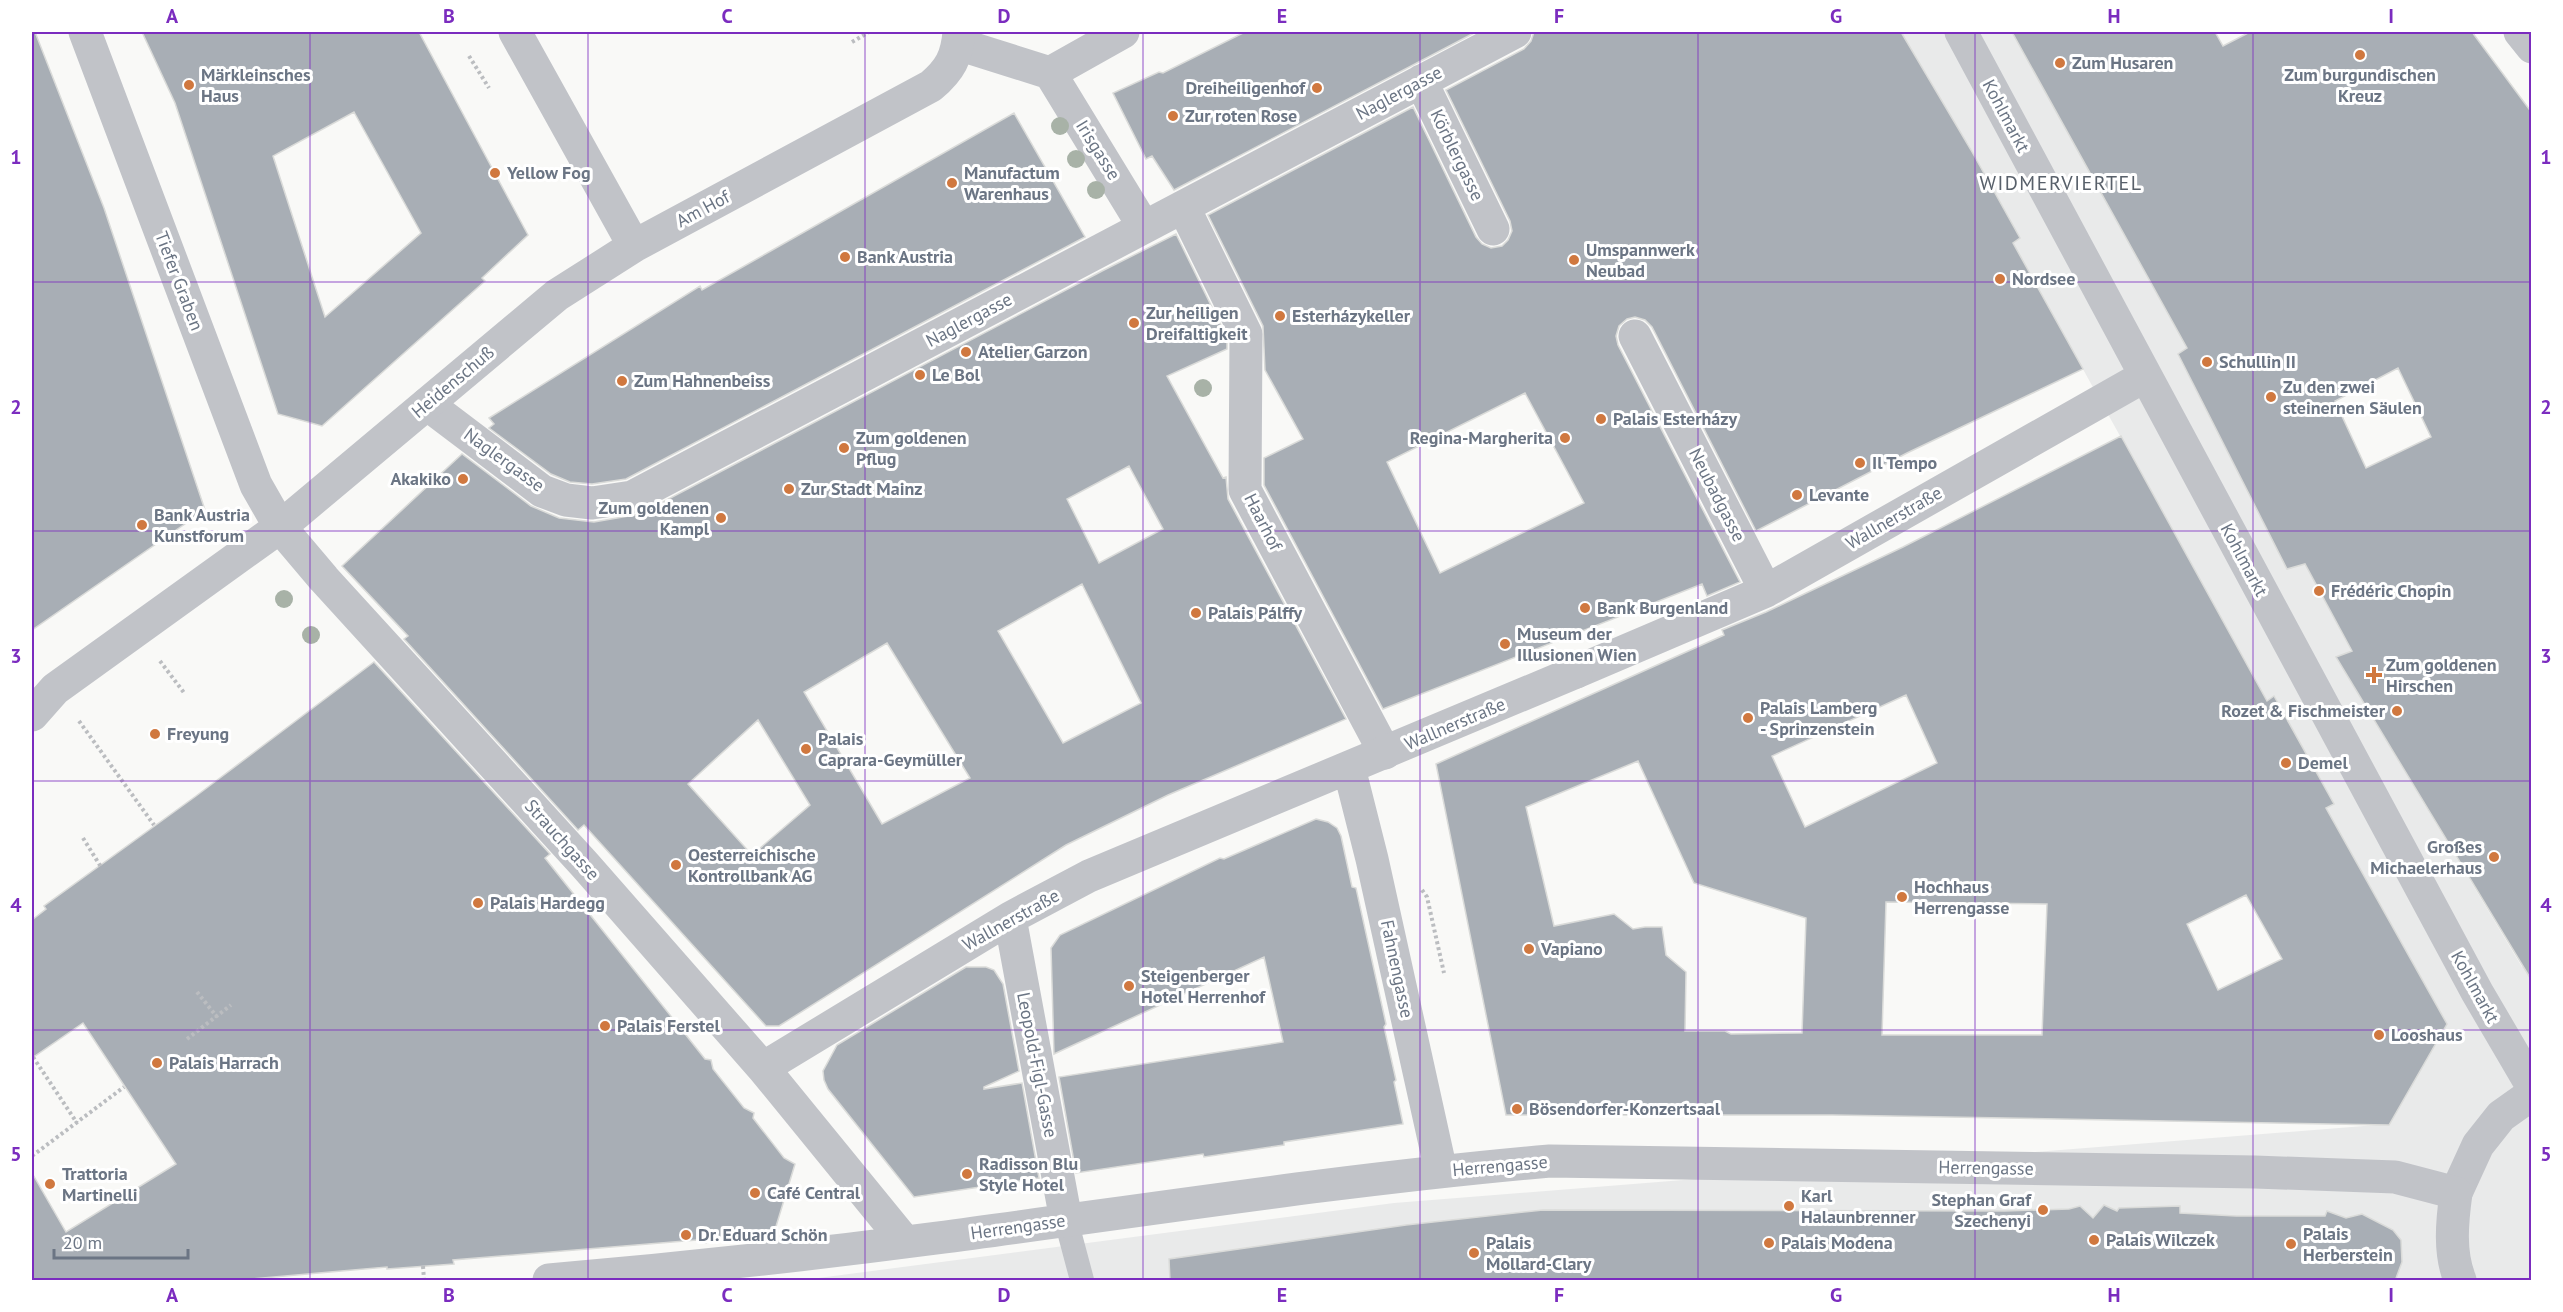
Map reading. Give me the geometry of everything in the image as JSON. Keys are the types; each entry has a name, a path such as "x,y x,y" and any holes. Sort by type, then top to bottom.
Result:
{"street":[{"name":"Tiefer Graben","path":"85,32 256,485 279,527"},
{"path":"515,32 634,246"},
{"path":"959,38 1050,73 1123,32"},
{"name":"Naglergasse","path":"427,404 542,491 566,500 592,502 632,497 1515,32"},
{"name":"Kohlmarkt","path":"1961,32 2477,992 2532,1086"},
{"path":"2520,32 2532,47"},
{"name":"Am Hof","path":"634,246 931,86 945,75 954,63 959,38"},
{"name":"Irisgasse","path":"1050,73 1144,227"},
{"name":"Körblergasse","path":"1421,81 1493,229"},
{"name":"Haarhof","path":"1184,208 1246,334 1245,490 1385,753"},
{"name":"Heidenschuß","path":"279,527 557,296 634,246"},
{"name":"Neubadgasse","path":"1635,336 1766,591"},
{"name":"Wallnerstraße","path":"763,1068 1010,918 1089,876 1766,591 2145,376"},
{"path":"32,715 55,689 279,527"},
{"name":"Strauchgasse","path":"279,527 375,636 585,865 763,1068 905,1242"},
{"name":"Fahnengasse","path":"1349,768 1372,859 1441,1171"},
{"name":"Leopold-Figl-Gasse","path":"1010,918 1066,1220"},
{"path":"2460,1281 2454,1258 2453,1239 2453,1216 2457,1193 2478,1145 2501,1116 2532,1094"},
{"name":"Herrengasse","path":"549,1281 697,1274 1066,1220 1441,1171 1550,1161 2255,1172 2395,1177 2457,1193"}],"lane":[{"name":"Leopold-Figl-Gasse","path":"1066,1220 1083,1281"}],"path":[{"path":"852,42 869,32"},
{"path":"469,56 489,88"},
{"path":"158,658 185,694"},
{"path":"75,714 154,825"},
{"path":"83,838 101,867"},
{"path":"1427,897 1444,973"},
{"path":"197,992 217,1017"},
{"path":"187,1039 231,1005"},
{"path":"33,1057 77,1123"},
{"path":"32,1156 124,1087"},
{"path":"423,1266 424,1281"}],"shaded area":[{"path":"1901,32 2012,32 2187,348 2178,355 2287,568 2305,564 2352,651 2336,657 2522,967 2531,962 2531,1280 803,1280 1394,1203 2389,1124 2447,1024 2326,808 2334,804 2275,697 2267,701 2013,243 2020,238 1967,142 1955,150 1936,90"}],"building":[{"path":"32,32 35,32 104,208 205,510 32,630"},
{"path":"142,32 419,32 528,235 482,278 485,281 322,426 278,414 175,103","holes":["354,112 421,233 325,317 273,156"]},
{"path":"1245,32 1476,32 1174,190 1152,156 1146,159 1113,93 1159,72 1163,73"},
{"path":"1534,32 1901,32 2020,238 2013,243 2083,369 1907,453 1756,531 1652,327 1645,320 1635,317 1627,319 1619,326 1616,336 1618,345 1740,582 1707,596 1702,584 1383,709 1264,485 1264,458 1303,439 1265,370 1263,326 1208,215 1413,107 1476,237 1482,244 1491,248 1502,246 1512,231 1510,221 1446,90 1524,49 1531,41","holes":["1525,393 1584,503 1440,573 1387,462"]},
{"path":"2012,32 2215,32 2223,46 2250,32 2472,32 2532,113 2532,981 2336,657 2352,651 2305,564 2287,569 2178,354 2187,348","holes":["2398,368 2431,437 2366,468 2335,401"]},
{"path":"1014,113 1085,237 626,479 592,484 570,482 551,474 489,428 494,424 489,418 700,286 702,290"},
{"path":"1176,234 1227,338 1227,349 1167,376 1223,478 1226,477 1228,499 1346,719 1168,795 1066,845 779,1026 766,1026 584,825 578,830 404,639 408,636 342,566 462,454 531,506 559,518 594,522 640,514","holes":["1129,466 1163,529 1099,563 1067,499","1082,584 1141,703 1063,743 998,631","887,643 970,778 882,824 804,692","758,720 810,805 752,855 688,784"]},
{"path":"2121,436 2267,701 2274,696 2334,804 2326,808 2447,1024 2389,1125 1833,1115 1506,1115 1436,764 1724,635 1722,630 1766,612 1903,547","holes":["1906,695 1937,763 1805,827 1772,756","1638,761 1694,883 1806,918 1802,1033 1731,1034 1725,1031 1685,1031 1686,972 1666,955 1662,927 1633,929 1614,914 1554,926 1526,807","2246,895 2282,959 2218,990 2187,924","1886,902 2047,904 2042,1035 1882,1035"]},
{"path":"374,662 550,854 545,858 705,1059 711,1060 713,1069 744,1108 754,1113 753,1118 784,1158 795,1164 774,1233 710,1238 706,1243 697,1240 453,1260 454,1264 387,1269 387,1267 227,1281 32,1281 32,1173 66,1232 176,1164 83,1023 32,1058 32,920 46,909 44,906 196,796"},
{"name":"Steigenberger Hotel Herrenhof","path":"1316,819 1328,822 1337,828 1341,836 1352,887 1356,888 1386,1024 1384,1027 1403,1124 1204,1157 1203,1154 1076,1173 1059,1077 1283,1042 1264,957 1054,1054 1051,948 1060,935 1220,858 1224,859"},
{"path":"966,967 986,967 994,970 1003,984 1019,1071 984,1089 1022,1083 1039,1178 914,1197 828,1089 823,1071 837,1045"},
{"path":"2104,1205 2117,1211 2119,1208 2180,1206 2180,1213 2236,1216 2325,1216 2327,1211 2346,1218 2362,1214 2393,1230 2401,1240 2402,1262 2395,1281 1170,1281 1169,1259 1406,1225 1543,1210 2005,1211 2069,1209 2080,1206 2093,1218"}],"place":[{"name":"Zum burgundischen Kreuz","path":"2360,55"},
{"name":"Zum Husaren","path":"2060,63"},
{"name":"Märkleinsches Haus","path":"189,85"},
{"name":"Dreiheiligenhof","path":"1317,88"},
{"name":"Zur roten Rose","path":"1173,116"},
{"name":"Yellow Fog","path":"495,173"},
{"name":"Manufactum Warenhaus","path":"952,183"},
{"name":"Bank Austria","path":"845,257"},
{"name":"Umspannwerk Neubad","path":"1574,260"},
{"name":"Nordsee","path":"2000,279"},
{"name":"Esterházykeller","path":"1280,316"},
{"name":"Zur heiligen Dreifaltigkeit","path":"1134,323"},
{"name":"Atelier Garzon","path":"966,352"},
{"name":"Schullin II","path":"2207,362"},
{"name":"Le Bol","path":"920,375"},
{"name":"Zum Hahnenbeiss","path":"622,381"},
{"name":"Zu den zwei steinernen Säulen","path":"2271,397"},
{"name":"Palais Esterházy","path":"1601,419"},
{"name":"Regina-Margherita","path":"1565,438"},
{"name":"Zum goldenen Pflug","path":"844,448"},
{"name":"Il Tempo","path":"1860,463"},
{"name":"Akakiko","path":"463,479"},
{"name":"Zur Stadt Mainz","path":"789,489"},
{"name":"Levante","path":"1797,495"},
{"name":"Zum goldenen Kampl","path":"721,518"},
{"name":"Bank Austria Kunstforum","path":"142,525"},
{"name":"Frédéric Chopin","path":"2319,591"},
{"name":"Bank Burgenland","path":"1585,608"},
{"name":"Palais Pálffy","path":"1196,613"},
{"name":"Museum der Illusionen Wien","path":"1505,644"},
{"name":"Zum goldenen Hirschen","path":"2374,675"},
{"name":"Rozet & Fischmeister","path":"2397,711"},
{"name":"Palais Lamberg - Sprinzenstein","path":"1748,718"},
{"name":"Freyung","path":"155,734"},
{"name":"Palais Caprara-Geymüller","path":"806,749"},
{"name":"Demel","path":"2286,763"},
{"name":"Großes Michaelerhaus","path":"2494,857"},
{"name":"Oesterreichische Kontrollbank AG","path":"676,865"},
{"name":"Hochhaus Herrengasse","path":"1902,897"},
{"name":"Palais Hardegg","path":"478,903"},
{"name":"Vapiano","path":"1529,949"},
{"name":"Steigenberger Hotel Herrenhof","path":"1129,986"},
{"name":"Palais Ferstel","path":"605,1026"},
{"name":"Looshaus","path":"2379,1035"},
{"name":"Palais Harrach","path":"157,1063"},
{"name":"Bösendorfer-Konzertsaal","path":"1517,1109"},
{"name":"Radisson Blu Style Hotel","path":"967,1174"},
{"name":"Trattoria Martinelli","path":"50,1184"},
{"name":"Café Central","path":"755,1193"},
{"name":"Karl Halaunbrenner","path":"1789,1206"},
{"name":"Stephan Graf Szechenyi","path":"2043,1210"},
{"name":"Dr. Eduard Schön","path":"686,1235"},
{"name":"Palais Wilczek","path":"2094,1240"},
{"name":"Palais Modena","path":"1769,1243"},
{"name":"Palais Herberstein","path":"2291,1244"},
{"name":"Palais Mollard-Clary","path":"1474,1253"}],"district":[{"name":"WIDMERVIERTEL","path":"2061,183"}]}
